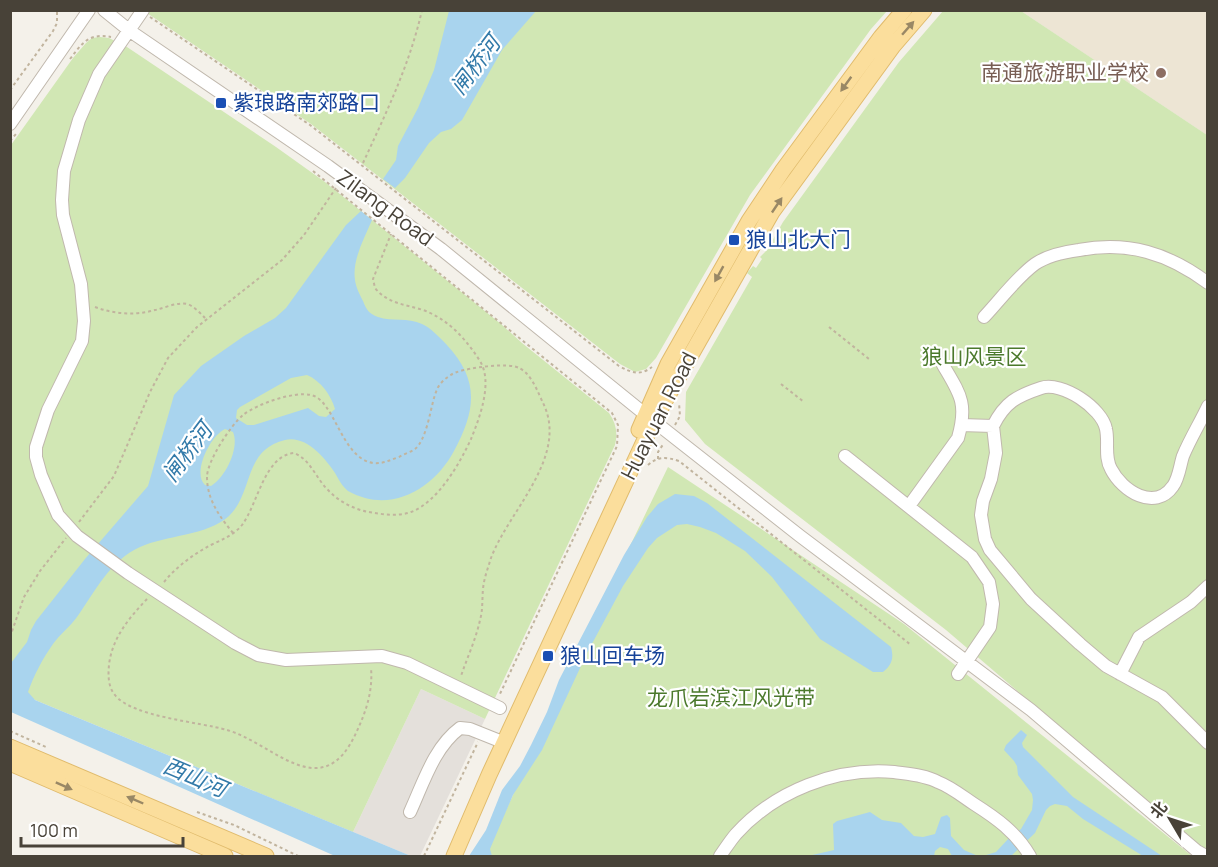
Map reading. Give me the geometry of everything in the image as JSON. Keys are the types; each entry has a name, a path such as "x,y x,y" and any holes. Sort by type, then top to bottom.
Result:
{"main road":[{"name":"Huayuan Road","path":"650,417 668,364 748,221 881,37 904,10"},
{"name":"Huayuan Road","path":"454,856 501,741 567,592 650,417 772,212 893,46 924,10"},
{"name":"Huayuan Road","path":"446,856 501,741"},
{"path":"10,747 266,856"},
{"path":"10,763 225,856"}],"street":[{"path":"14,128 89,10"},
{"name":"Zilang Road","path":"104,10 130,31 328,166 441,249 800,536 1031,710 1188,844 1206,856"},
{"path":"143,11 94,83 69,150 64,171 63,214 84,303 82,341 48,411 36,447 36,457 45,485 58,515 77,535 128,573 235,643 266,658 286,660 382,656 407,663 498,707"},
{"path":"984,316 1034,265 1057,254 1089,248 1110,246 1149,252 1173,261 1208,283"},
{"path":"909,506 958,438 963,410 961,398 943,365"},
{"path":"1208,406 1183,456 1176,483 1166,494 1152,499 1134,493 1119,481 1108,464 1108,441 1104,421 1091,406 1061,389 1046,386 1018,396 1011,400 993,426 996,453 981,515 985,539 990,550 1031,599 1106,666 1162,697 1208,743"},
{"path":"961,425 993,426"},
{"path":"845,456 972,556 989,582 993,604 990,627 958,674"},
{"path":"1120,674 1139,637 1191,602 1208,586"},
{"path":"410,812 439,751 450,735 460,728 470,729 501,741"},
{"path":"720,856 736,834 755,816 795,790 839,775 862,772 905,773 938,782 998,819 1010,829 1028,853"}],"path":[{"path":"10,90 53,31 57,23 57,10"},
{"path":"362,165 411,54 422,10"},
{"path":"143,11 274,100 362,165 619,366 635,374 647,371 652,366"},
{"path":"66,65 82,43 89,38 100,35 122,42"},
{"path":"10,141 14,128"},
{"path":"308,167 337,187 612,412 618,425 617,446 498,707"},
{"path":"10,637 28,590 40,571 77,535 114,476 161,369 176,348 206,319 287,255 304,235 337,187"},
{"path":"370,656 371,691 364,715 348,749 328,765 315,768 299,766 247,737 208,724 143,711 114,695 110,685 109,670 114,644 123,628 173,572 186,561 233,533 249,516 270,468 280,458 290,453 303,457 327,489 340,500 357,509 391,515 409,513 417,509 432,497 459,464 472,435 484,396 486,376 483,367 468,345 447,322 423,310 389,301 375,288 373,279 392,234"},
{"path":"84,303 121,314 186,304 195,308 206,319"},
{"path":"829,327 869,359"},
{"path":"233,533 211,499 208,482 210,464 227,435 240,418 250,410 296,394 313,395 319,398 354,452 369,462 385,463 418,447 439,386 456,372 483,367 513,366 526,373 547,410 549,433 542,462 532,486 492,556 483,587 480,621 456,687"},
{"path":"781,384 804,402"},
{"path":"644,468 653,460 665,457 680,461 911,645"},
{"path":"424,856 480,738"}],"shaded area":[{"name":"南通旅游职业学校","path":"1021,11 1207,11 1207,135"},
{"path":"421,689 485,719 420,856 411,856 353,832"}],"green space":[{"path":"144,11 887,11 871,29 750,195 656,358 646,369 635,372 620,364 311,124"},
{"name":"狼山风景区","path":"943,11 1021,11 1207,135 1207,851 946,630 705,444 685,420 686,392 752,277 747,273 753,266 756,268 762,259 760,257 767,250 783,222 899,62"},
{"path":"92,38 109,38 127,47 325,182 609,413 615,424 615,445 485,719 421,689 353,832 35,700 11,687 11,145 73,58"},
{"name":"龙爪岩滨江风光带","path":"668,467 904,624 1192,856 485,856 565,681"}],"water":[{"name":"闸桥河","path":"449,11 536,11 502,50 462,120 451,129 441,132 429,143 405,178 395,188 383,179 396,160 398,146 418,108 434,70"},
{"path":"361,211 372,220 355,265 357,289 368,311 375,316 417,322 425,326 446,344 465,370 471,396 470,409 467,422 447,463 428,483 417,490 405,496 379,500 365,498 348,491 326,461 307,444 293,439 272,445 255,462 237,506 220,523 140,547 129,553 112,568 74,621 49,649 28,692 35,700 411,856 335,856 11,712 11,663 27,642 36,621 85,559 148,486 174,395 201,366 275,318 286,308 346,225","holes":["307,375 321,385 331,399 335,409 326,417 319,416 308,408 254,425 247,425 236,418 240,407 291,378","225,429 233,432 235,439 233,454 226,470 216,482 211,486 205,485 201,472 204,455 214,439"]},
{"path":"675,494 694,496 707,503 891,647 890,664 883,672 873,672 820,639 772,577 745,551 716,533 687,524 677,525 657,538 648,548 623,586 587,653 542,750 513,795 490,849 492,856 469,856 486,830 502,790 520,766 531,745 559,680 624,555 647,517 658,504"},
{"path":"1021,730 1027,735 1022,743 1023,747 1073,797 1162,856 1143,856 1083,819 1067,806 1055,804 1046,810 1035,833 1011,856 983,856 996,852 1021,829 1032,810 1032,794 1018,775 1014,761 1004,750"},
{"path":"870,812 882,820 901,823 914,836 923,837 935,834 941,817 947,815 950,818 951,836 964,850 978,856 952,856 948,849 940,847 935,851 934,856 808,856 834,850 833,824 837,821"}],"place":[{"name":"南通旅游职业学校","path":"1161,73"},
{"name":"紫琅路南郊路口","path":"221,103"},
{"name":"狼山北大门","path":"734,240"},
{"name":"狼山回车场","path":"548,656"}],"water label":[{"name":"西山河","path":"195,777"}]}
